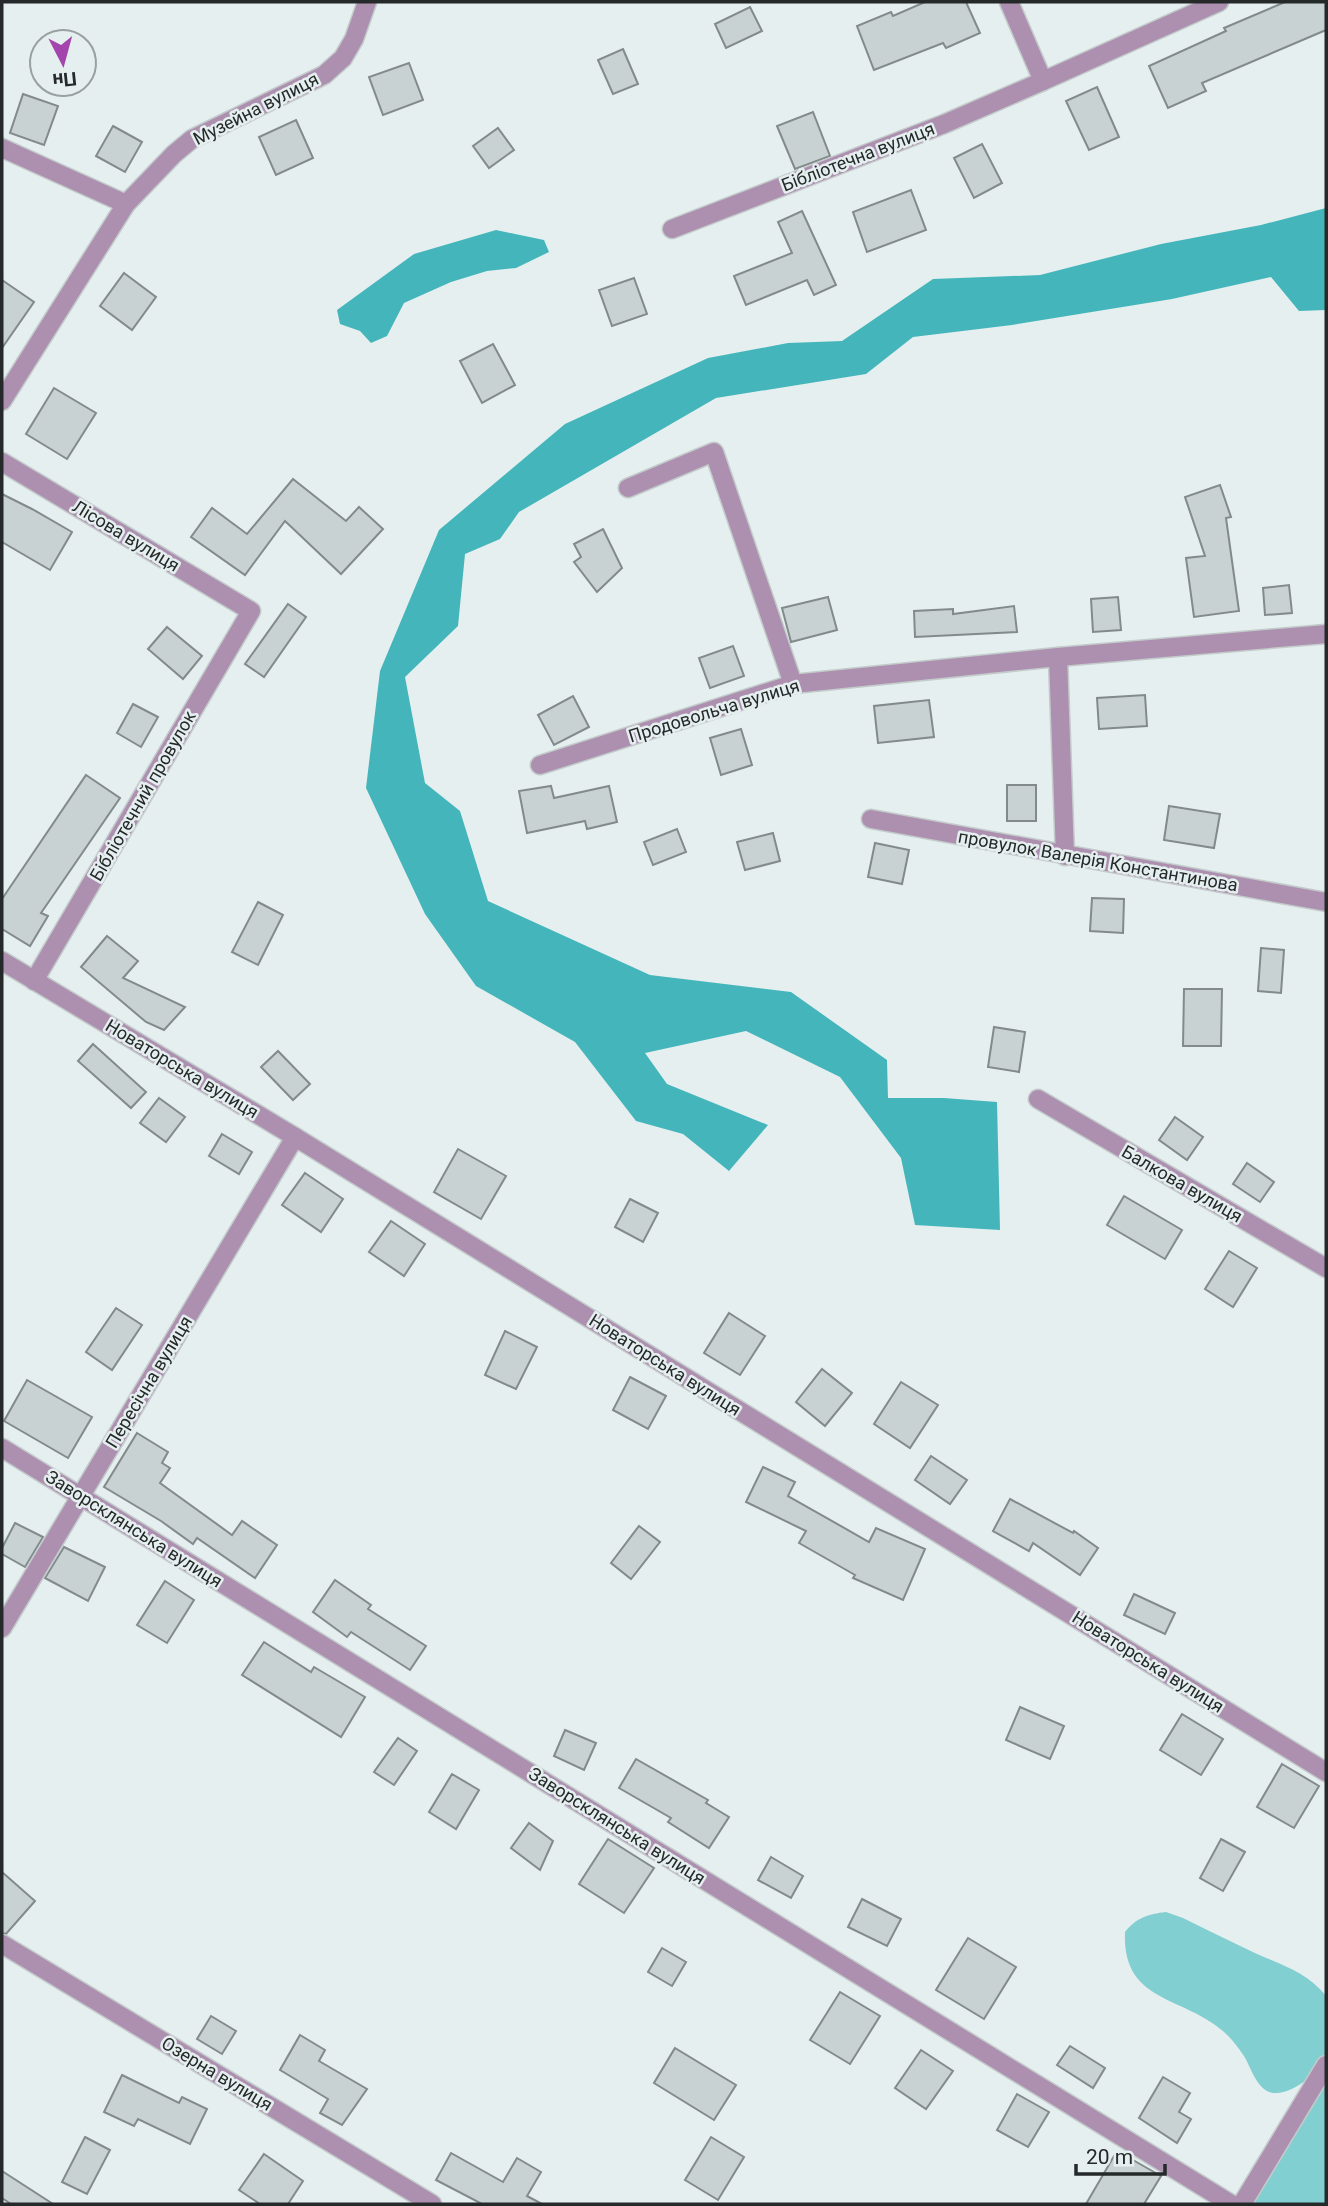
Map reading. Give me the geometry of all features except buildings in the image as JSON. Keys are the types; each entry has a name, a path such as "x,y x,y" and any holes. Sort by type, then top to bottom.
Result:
{"street":[{"name":"Музейна вулиця","path":"2,401 126,204 192,139 324,75 343,58 354,39 367,2"},
{"path":"1009,2 1043,81"},
{"name":"Бібліотечна вулиця","path":"672,229 944,124 1219,2"},
{"path":"2,148 126,204"},
{"path":"628,488 714,452 793,684"},
{"name":"Лісова вулиця","path":"2,462 251,611"},
{"name":"Бібліотечний провулок","path":"34,981 251,611"},
{"name":"Продовольча вулиця","path":"540,765 793,684 1058,657 1326,634"},
{"path":"1058,657 1065,856"},
{"name":"провулок Валерія Константинова","path":"871,819 1326,902"},
{"name":"Новаторська вулиця","path":"2,961 295,1137 1326,1772"},
{"name":"Балкова вулиця","path":"1038,1099 1326,1268"},
{"name":"Пересічна вулиця","path":"2,1628 295,1137"},
{"name":"Заворсклянська вулиця","path":"2,1448 1231,2204"},
{"name":"Озерна вулиця","path":"2,1944 432,2204"},
{"path":"1242,2204 1326,2065"}],"shaded area":[{"path":"1326,208 1326,310 1299,311 1271,277 1172,299 1012,325 913,337 866,374 716,398 519,512 500,539 465,554 458,626 405,677 425,783 460,811 488,901 650,975 791,992 887,1060 888,1098 997,1102 1000,1230 915,1225 901,1158 840,1077 746,1031 645,1053 667,1084 768,1125 729,1171 683,1134 636,1121 575,1042 476,986 425,914 366,788 380,671 439,530 565,424 708,358 788,343 842,341 933,279 1040,275 1161,244 1261,225"},
{"path":"496,230 544,240 549,252 516,268 487,271 451,282 404,303 387,336 371,343 360,331 340,324 337,310 414,254"},
{"path":"1166,1912 1294,1970 1319,1988 1326,1996 1327,2049 1324,2061 1314,2074 1285,2092 1271,2093 1265,2090 1256,2080 1242,2052 1222,2031 1143,1984 1133,1972 1127,1955 1125,1932 1143,1918"},
{"path":"1326,2081 1326,2204 1249,2204"}]}
